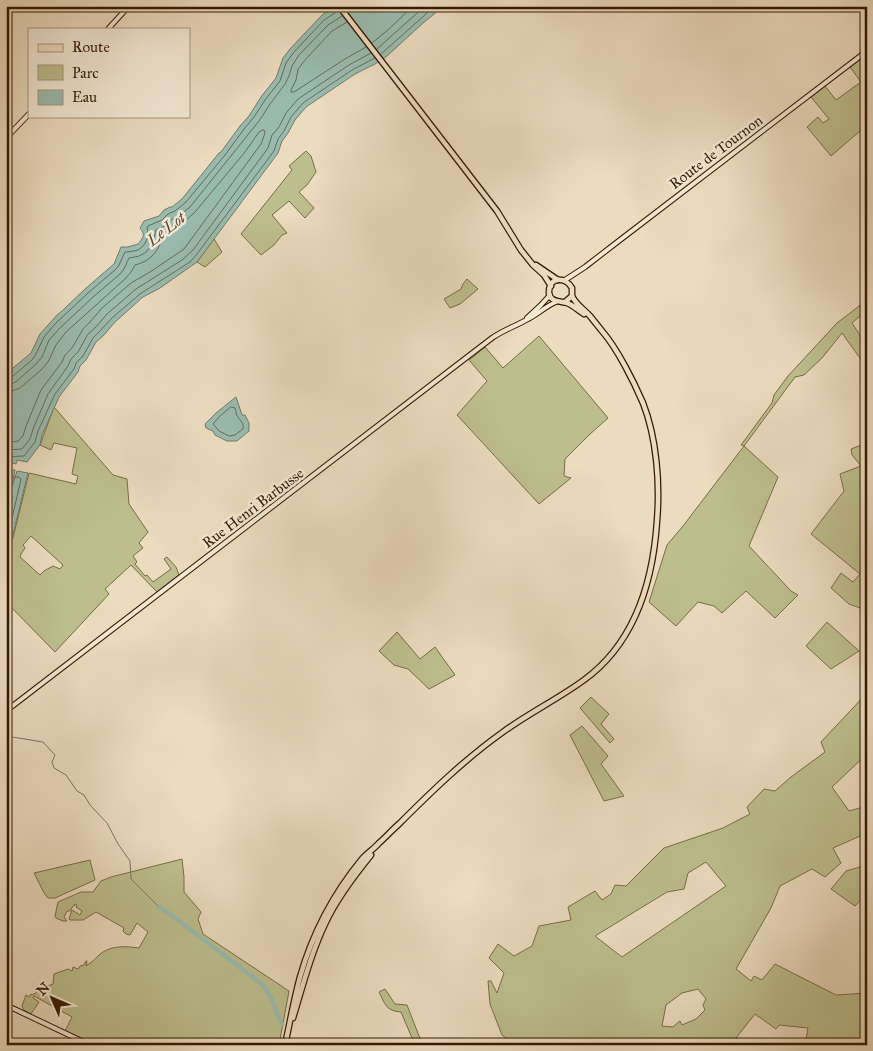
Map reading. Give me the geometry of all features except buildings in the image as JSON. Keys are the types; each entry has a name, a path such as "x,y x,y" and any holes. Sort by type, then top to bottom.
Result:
{"main road":[{"path":"109,28 129,6"},
{"path":"339,6 497,211 516,242 533,265 544,275 550,286"},
{"name":"Route de Tournon","path":"579,271 867,51"},
{"path":"6,138 28,115"},
{"path":"526,256 558,280"},
{"path":"579,271 565,280 553,282 550,286 550,295 556,302 565,302 598,326"},
{"path":"570,284 573,277 579,271"},
{"path":"285,1044 301,974 316,935 344,884 364,858 446,777 526,716 586,679 605,662 624,638 642,601 653,558 658,511 654,448 649,423 634,384 609,341 589,315 574,301 570,284 565,280"},
{"name":"Rue Henri Barbusse","path":"515,325 532,313 550,295"},
{"path":"565,302 572,296"},
{"name":"Rue Henri Barbusse","path":"6,711 492,338 528,320 550,304 556,302"},
{"path":"6,1005 90,1045"}],"green space":[{"path":"867,54 867,125 831,156 807,127 818,117 823,123 829,119 811,97 825,86 836,100 861,82 850,67"},
{"path":"306,151 311,156 316,172 307,185 299,192 314,208 305,218 289,201 272,215 287,233 282,235 274,245 261,255 241,234 292,170 289,166"},
{"path":"214,239 222,252 205,267 197,262"},
{"path":"467,279 478,289 460,304 450,308 444,299 461,289"},
{"path":"867,300 867,310 852,323 867,346 867,368 842,333 822,358 804,375 795,377 744,446 741,445 772,403 774,395 788,376 837,323"},
{"path":"539,336 608,418 565,459 564,476 571,478 539,504 457,415 487,381 469,360 485,347 503,368"},
{"path":"54,407 113,475 127,479 129,504 148,532 139,543 143,548 133,556 137,562 135,564 153,582 171,569 164,559 167,557 176,567 179,575 157,592 131,565 105,589 109,594 55,652 6,602 6,566 29,473 76,484 78,476 72,474 77,448 54,443 51,450 40,445","holes":["31,536 63,565 60,569 53,566 40,575 20,557 25,548 23,545"]},
{"path":"864,444 867,447 867,591 862,599 863,609 849,604 831,588 841,573 853,582 860,574 811,534 844,491 840,474 861,466 852,455 851,449"},
{"path":"744,446 778,477 749,546 791,591 798,595 775,618 746,591 722,613 714,606 698,602 676,626 649,602 667,545"},
{"path":"827,622 859,651 831,669 806,646"},
{"path":"397,632 420,659 435,647 455,675 429,689 408,669 394,665 379,651"},
{"path":"867,693 867,737 863,740 867,754 832,787 849,811 867,806 867,833 833,848 841,863 825,877 812,869 780,886 771,908 736,969 751,981 754,976 762,980 775,964 836,995 867,993 867,1045 805,1045 808,1028 779,1025 776,1029 755,1014 736,1038 742,1045 725,1045 726,1040 715,1045 514,1045 502,1035 490,1004 488,981 491,981 497,993 504,973 489,958 498,944 514,956 532,946 539,926 571,920 568,907 595,891 602,900 611,894 615,885 626,886 664,848 723,828 750,814 747,807 764,789 775,791 825,752 821,742","holes":["706,862 726,886 622,957 595,936 667,892 684,889 688,873","698,989 706,999 703,1005 705,1010 696,1019 682,1025 680,1021 673,1027 662,1026 666,1005 682,993"]},
{"path":"591,697 609,714 601,724 614,739 610,743 580,708"},
{"path":"582,726 608,756 601,764 624,796 604,801 570,735"},
{"path":"182,859 184,892 201,912 198,919 203,934 289,991 279,1045 95,1045 65,1031 72,1017 34,996 33,998 39,1002 31,1014 24,1010 22,1006 26,995 29,997 31,994 36,993 42,984 48,986 53,984 54,974 68,969 72,971 73,967 78,969 87,961 86,966 108,949 139,948 148,932 137,923 130,935 126,934 123,931 124,928 96,912 83,920 70,920 72,910 80,915 82,911 75,904 70,911 67,911 64,917 67,921 63,921 55,916 58,902 81,892 93,892 101,881 111,877"},
{"path":"90,860 95,880 55,898 48,898 34,873"},
{"path":"867,865 867,893 855,906 831,889 846,871"},
{"path":"385,989 395,1004 407,1005 421,1041 415,1045 401,1012 389,1008 383,1000 379,992"}],"water":[{"name":"Le Lot","path":"338,6 444,6 387,56 355,74 306,107 282,141 278,153 197,262 160,288 143,297 115,322 96,342 78,372 59,397 42,435 40,445 27,462 17,460 16,464 6,461 7,373 31,353 40,334 58,314 114,264 121,247 138,244 143,236 140,228 144,221 159,216 164,210 172,207 182,199 249,116 276,78 283,58 290,49 322,15"},
{"path":"236,397 242,415 245,415 249,423 249,431 237,441 227,441 215,435 213,431 206,428 205,424"},
{"path":"6,468 8,468 7,474 10,469 15,470 12,487 17,471 28,473 6,563"}],"waterway":[{"path":"6,736 43,742 55,755 52,762 54,768 66,775 77,791 84,795 90,805 107,823 130,861 131,879 159,907"},
{"path":"159,907 263,985 282,1024"}]}
